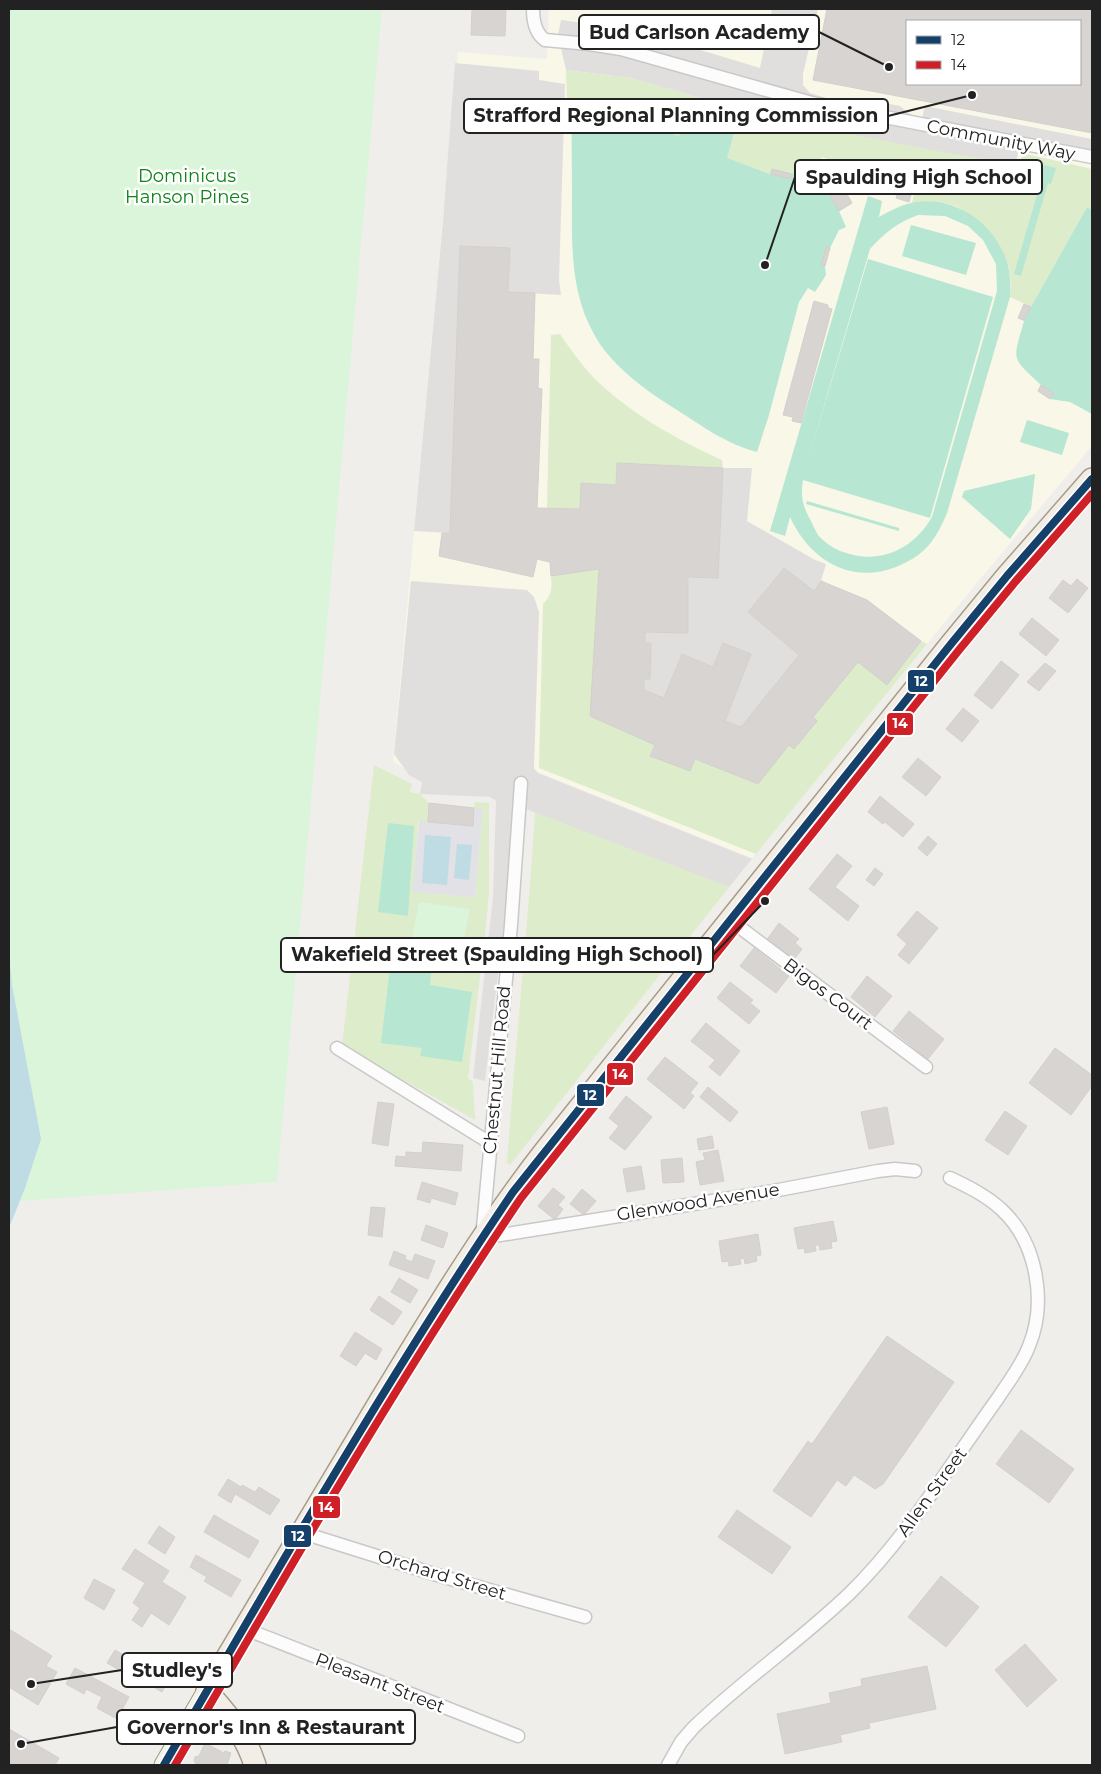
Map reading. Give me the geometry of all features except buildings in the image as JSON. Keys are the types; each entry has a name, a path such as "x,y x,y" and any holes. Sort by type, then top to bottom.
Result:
{"main road":[{"path":"164,1765 243,1628 405,1359 513,1192 1007,576 1092,479"},
{"path":"207,1691 241,1732 250,1750 254,1765"}],"street":[{"name":"Community Way","path":"534,9 535,25 540,37 545,40 621,49 812,103 1092,157"},
{"name":"Chestnut Hill Road","path":"482,1238 511,925 521,783"},
{"name":"Bigos Court","path":"730,920 926,1067"},
{"path":"337,1048 490,1143"},
{"name":"Glenwood Avenue","path":"482,1238 768,1192 878,1171 895,1169 915,1171"},
{"name":"Allen Street","path":"668,1765 681,1742 693,1728 811,1628 852,1591 871,1570 932,1494 1013,1377 1029,1347 1035,1329 1038,1295 1036,1277 1025,1243 1002,1210 972,1189 950,1178"},
{"name":"Orchard Street","path":"300,1532 437,1575 584,1617"},
{"name":"Pleasant Street","path":"243,1628 518,1736"}],"shaded area":[{"path":"549,9 1092,9 1092,446 980,579 752,858 537,772 497,775 412,774 393,761 458,52 547,59"},
{"path":"772,9 818,9 803,74 803,85 810,93 848,105 865,100 900,106 914,117 922,118 925,106 1092,139 1092,151 1021,139 1016,163 953,154 778,120 631,78 566,70 558,35 561,20 606,26 644,33 760,68"},
{"path":"455,63 539,71 539,80 565,84 559,280 561,295 508,292 510,248 460,247 450,533 414,531 443,220"},
{"path":"723,468 752,468 747,521 815,560 826,564 821,581 814,591 784,568 748,612 799,655 741,727 725,721 751,654 724,643 713,667 682,654 664,698 644,690 644,679 649,679 650,643 645,643 645,632 687,633 688,577 718,578"},
{"path":"411,581 527,590 534,597 539,612 534,768 538,773 752,859 729,887 513,804 510,876 485,1081 473,1078 493,897 496,801 490,797 420,794 422,782 409,775 394,754"},
{"path":"474,808 483,808 475,897 412,892 419,821 472,826"}],"green space":[{"name":"Dominicus Hanson Pines","path":"9,9 382,9 277,1182 20,1201 25,1188 9,953"},
{"path":"566,70 631,78 778,120 1016,163 1026,154 1092,169 1092,210 1087,207 1031,307 1010,297 1010,275 1007,262 958,207 941,203 912,203 916,186 822,157 815,173 809,177 772,170 771,174 726,158 729,148 688,113 680,137 567,102"},
{"path":"572,103 679,136 687,113 735,129 727,158 770,174 772,169 809,177 815,173 828,191 841,184 852,203 839,211 846,227 839,230 830,248 825,266 826,275 815,292 808,288 799,302 769,415 757,452 736,445 716,434 654,395 620,367 594,334 580,300 572,245"},
{"path":"1044,165 1056,168 1051,184 1048,183 1021,276 1014,274"},
{"path":"868,196 882,201 879,217 903,205 923,201 939,202 954,206 968,213 981,222 1001,247 1009,271 1010,297 947,513 936,535 925,550 905,563 879,572 863,573 847,570 820,556 798,532 790,517 785,536 770,531","holes":["918,215 945,216 968,226 983,240 996,264 997,291 932,517 915,538 894,552 869,557 856,556 836,549 820,538 803,501 803,480 930,518 993,297 868,259 806,467 870,249 892,229 911,218"]},
{"path":"1087,207 1092,210 1092,414 1070,402 1050,399 1038,391 1041,385 1019,363 1016,351 1024,321 1018,318 1031,307"},
{"path":"911,225 976,243 966,275 902,256"},
{"path":"560,334 584,367 607,390 654,424 722,460 723,468 617,463 616,485 581,483 580,509 547,508 551,335"},
{"path":"1027,420 1069,433 1062,455 1020,442"},
{"path":"1035,474 1031,509 1010,539 962,497 964,491"},
{"path":"807,501 899,528 899,531 806,504"},
{"path":"599,569 655,745 650,755 695,759 757,784 789,745 794,749 817,721 813,717 858,662 887,684 921,641 927,644 756,854 539,768 543,604 551,591 551,576"},
{"path":"374,765 412,784 410,792 420,794 429,803 428,822 418,821 413,892 475,897 483,809 474,808 475,802 489,803 489,892 484,945 463,943 419,902 458,973 461,966 481,967 468,1078 473,1082 475,1120 342,1046"},
{"path":"535,812 729,887 510,1165 507,1163"},
{"path":"388,823 414,826 408,916 378,912"},
{"path":"419,902 470,909 463,943 484,945 481,967 461,966 458,974 407,964"},
{"path":"390,968 431,973 430,985 472,992 462,1062 420,1056 422,1048 381,1043"}],"water":[{"path":"425,835 451,837 447,885 422,883"},
{"path":"457,844 472,845 469,880 454,878"},
{"path":"9,953 12,985 41,1139 25,1188 9,1228"}],"transit line":[{"name":"12","path":"164,1765 377,1404 421,1332 513,1192 951,644 1007,576 1092,479"},
{"name":"14","path":"175,1765 386,1407 521,1198 959,650 1015,582 1092,494"}],"place":[{"name":"Bud Carlson Academy","path":"889,67"},
{"name":"Strafford Regional Planning Commission","path":"972,95"},
{"name":"Spaulding High School","path":"765,265"},
{"name":"Wakefield Street (Spaulding High School)","path":"765,901"},
{"name":"Studley's","path":"31,1684"},
{"name":"Governor's Inn & Restaurant","path":"21,1744"}]}
